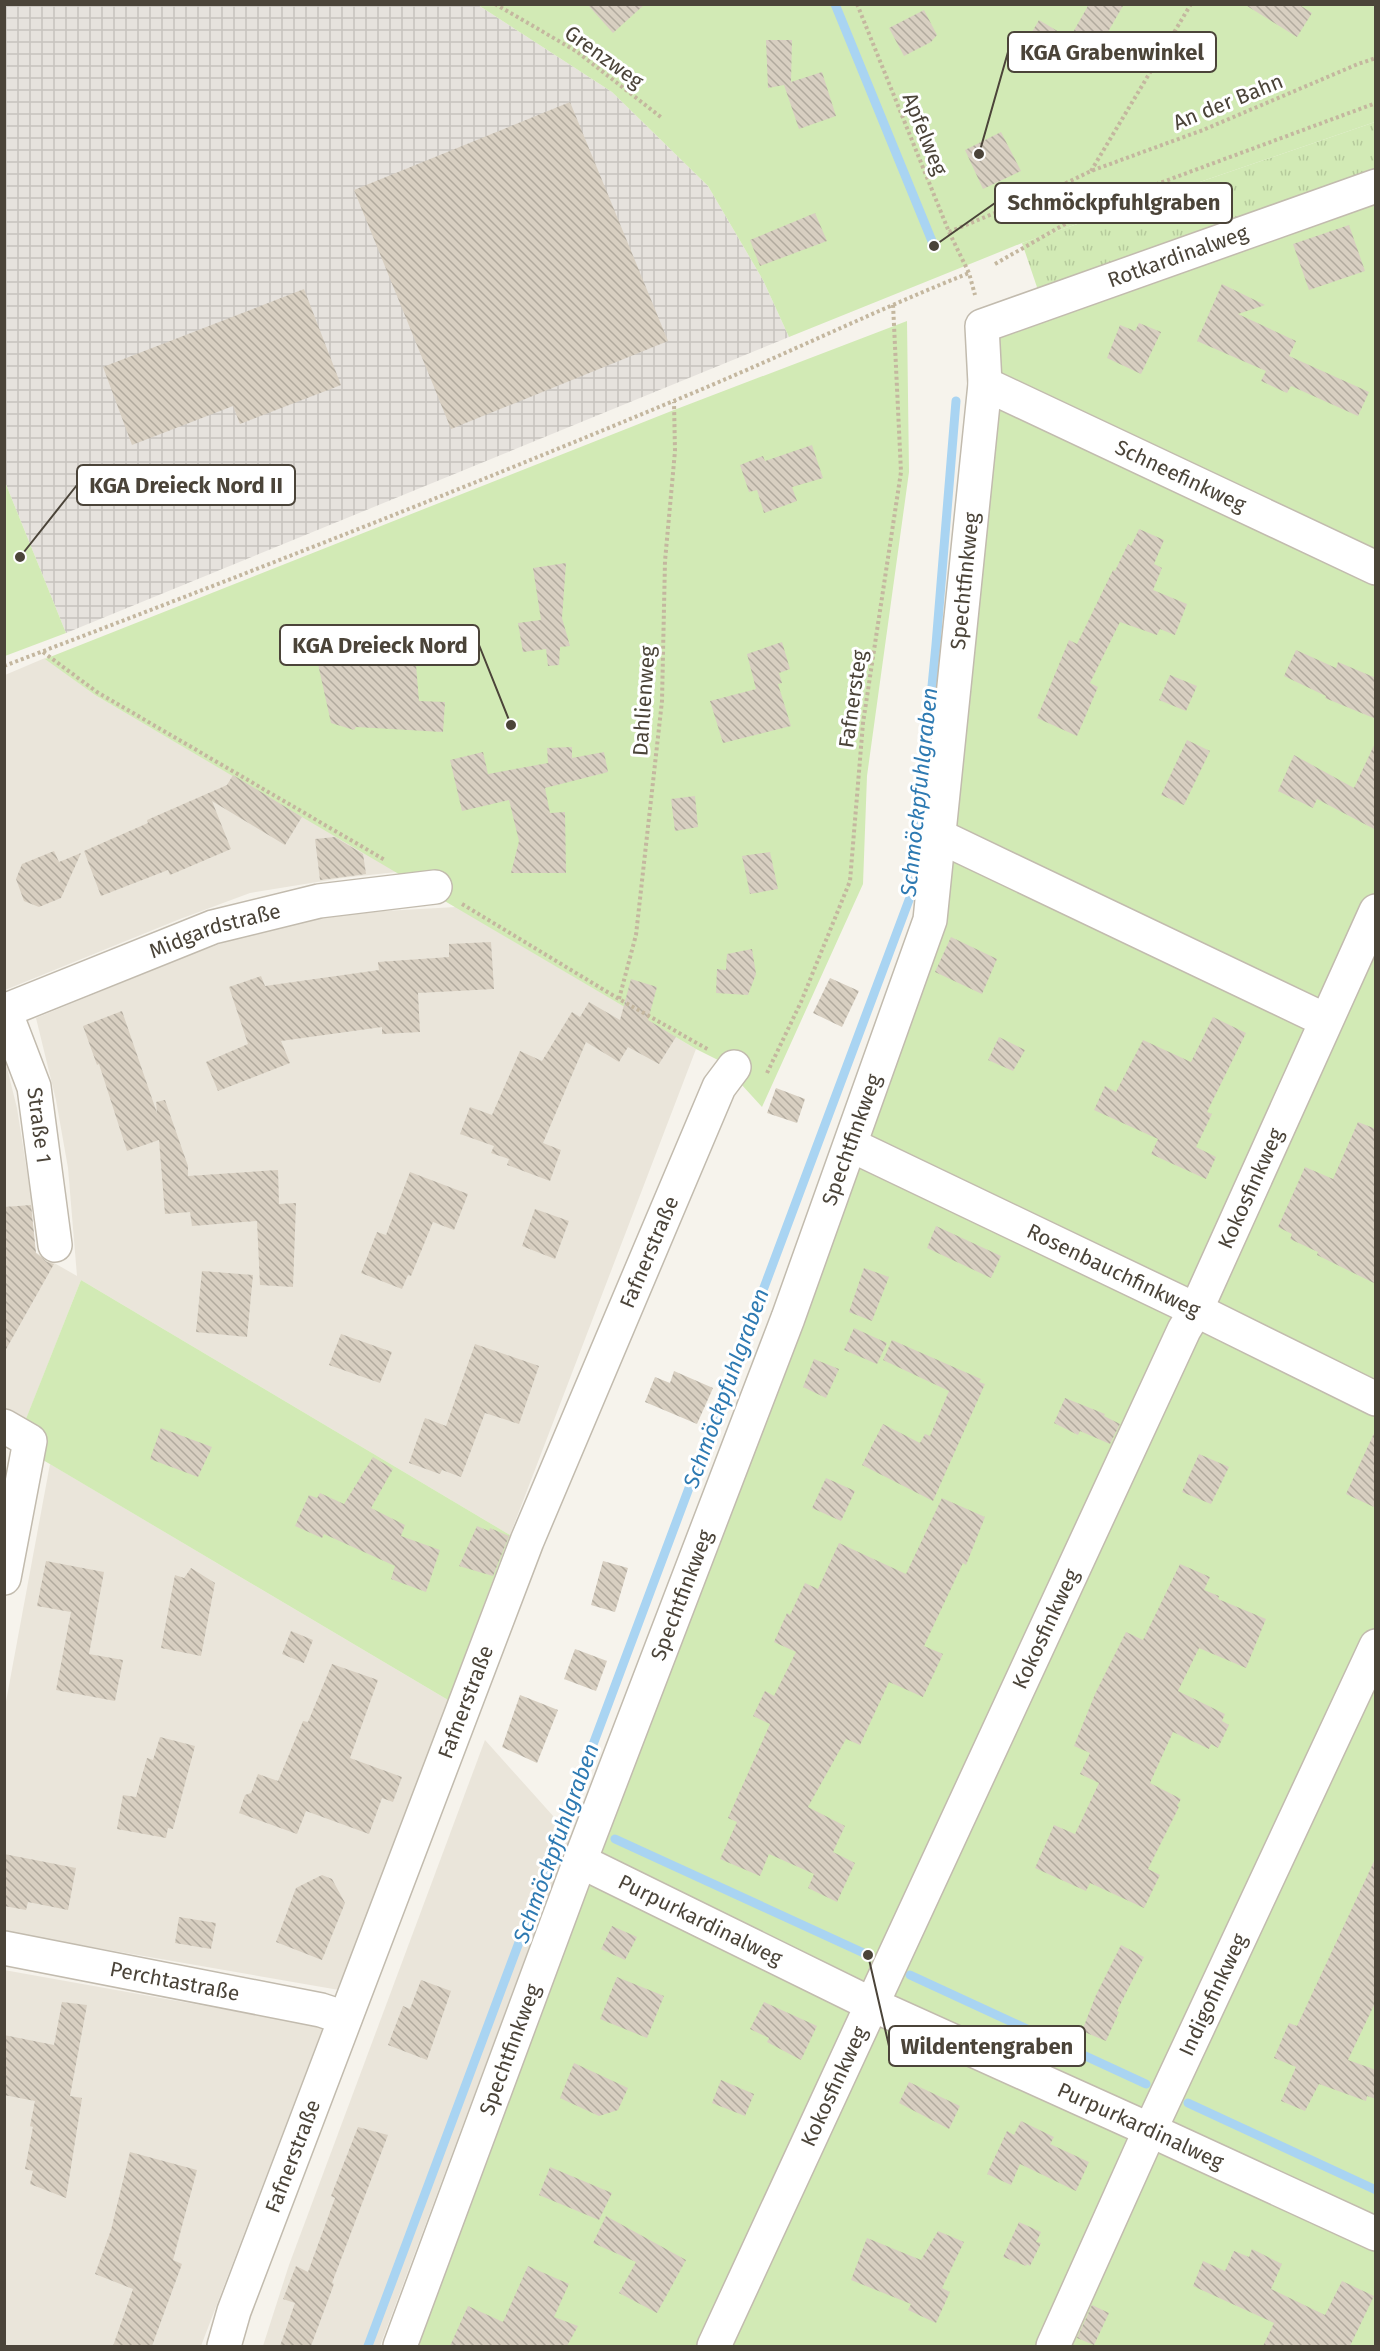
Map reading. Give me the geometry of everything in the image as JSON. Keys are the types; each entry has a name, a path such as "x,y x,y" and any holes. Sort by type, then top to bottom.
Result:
{"street":[{"name":"Rotkardinalweg","path":"982,326 1376,186"},
{"name":"Spechtfinkweg","path":"400,2346 579,1861 788,1318 930,920 985,384 982,326"},
{"name":"Schneefinkweg","path":"985,384 1376,568"},
{"path":"939,836 1325,1020"},
{"name":"Midgardstraße","path":"5,1011 213,927 319,901 435,887"},
{"name":"Kokosfinkweg","path":"714,2346 1184,1330 1196,1310 1376,911"},
{"name":"Straße 1","path":"5,1011 34,1087 55,1245"},
{"name":"Fafnerstraße","path":"224,2346 234,2311 527,1541 719,1087 735,1067"},
{"name":"Rosenbauchfinkweg","path":"851,1145 1376,1399"},
{"path":"4,1578 17,1434"},
{"name":"Indigofinkweg","path":"1053,2346 1150,2130 1376,1646"},
{"name":"Purpurkardinalweg","path":"579,1861 871,2004 1376,2234"},
{"name":"Perchtastraße","path":"4,1948 321,2010 345,2018"}],"path":[{"name":"Grenzweg","path":"495,4 576,51 662,118"},
{"name":"Apfelweg","path":"856,4 969,273 893,304"},
{"path":"1091,171 1191,4"},
{"name":"An der Bahn","path":"950,232 1091,171 1203,130 1376,58"},
{"path":"995,264 1095,207 1376,103"},
{"path":"4,666 115,625 674,402 893,304"},
{"name":"Fafnersteg","path":"762,1082 801,1002 850,881 863,723 902,472 893,304"},
{"name":"Dahlienweg","path":"619,999 636,935 662,701 665,561 675,451 674,402"}],"shaded area":[{"path":"4,5 478,5 612,92 708,186 763,280 789,337 66,633 5,482"},
{"path":"45,658 95,695 397,872 342,878 250,893 5,990 5,675"},
{"path":"456,907 696,1049 510,1535 81,1280 25,1422 5,1410 4,1056 17,1108 31,1197 35,1252 77,1276 68,1168 56,1100 36,1018 192,954 270,926 349,913"},
{"path":"50,1464 448,1700 339,1990 5,1932 5,1707"},
{"path":"485,1740 571,1836 380,2346 263,2346 289,2265"},
{"path":"4,1970 323,2027 201,2346 5,2346"}],"green space":[{"path":"478,5 1375,5 1375,122 1022,243 789,337 763,280 708,186 612,92"},
{"path":"1375,122 1375,172 1039,293 1022,243"},
{"path":"1375,172 1375,2346 387,2346 920,917 975,394 973,315"},
{"path":"907,321 909,472 867,776 863,884 762,1107 720,1061 95,695 45,659 674,410"},
{"path":"5,482 66,633 4,656"},
{"path":"81,1280 510,1535 448,1700 16,1444"}],"building":[{"path":"587,4 645,4 613,33"},
{"path":"1089,4 1124,4 1089,65 1063,50"},
{"path":"1244,4 1298,4 1312,13 1297,37"},
{"path":"924,10 937,35 931,42 904,56 889,28"},
{"path":"1039,20 1059,32 1046,56 1025,44"},
{"path":"766,40 792,40 791,82 822,72 836,116 799,129 784,85 768,88"},
{"path":"570,102 668,341 451,429 354,190"},
{"path":"1001,132 1021,171 983,189 965,150"},
{"path":"815,213 827,241 760,266 750,240"},
{"path":"1349,225 1365,271 1309,290 1293,244"},
{"path":"1222,284 1265,305 1238,314 1296,341 1289,356 1369,392 1358,416 1291,386 1287,393 1261,381 1266,371 1197,341"},
{"path":"304,289 341,385 240,424 233,406 132,445 103,367"},
{"path":"1139,323 1161,332 1141,374 1107,358 1120,325 1135,331"},
{"path":"812,445 823,478 792,487 797,501 764,513 757,490 749,492 740,465 763,456 765,461"},
{"path":"1139,529 1164,540 1154,564 1162,568 1153,590 1187,604 1175,635 1160,629 1157,635 1120,622 1090,683 1098,687 1077,736 1037,718 1069,640 1077,644 1113,570 1115,571 1128,544 1131,546"},
{"path":"566,563 562,618 570,646 560,647 559,665 548,666 546,649 523,652 518,623 541,620 533,568"},
{"path":"782,642 790,669 779,673 782,683 778,684 791,726 723,743 710,701 756,689 747,654"},
{"path":"343,649 346,659 415,653 419,701 445,702 443,732 356,727 354,730 331,723 316,655"},
{"path":"1296,650 1336,668 1338,662 1376,678 1376,719 1325,698 1326,696 1284,676"},
{"path":"1170,675 1197,686 1186,711 1159,700"},
{"path":"1187,740 1210,751 1184,805 1161,795"},
{"path":"1376,741 1376,830 1317,799 1313,808 1278,791 1294,755 1354,788"},
{"path":"572,747 572,758 604,752 608,772 545,788 550,813 565,812 566,873 511,873 519,841 509,800 462,811 450,760 483,752 488,774 548,763 547,748"},
{"path":"233,775 302,817 285,845 212,801 231,849 170,875 168,870 101,896 84,851 227,785"},
{"path":"695,796 698,827 675,831 671,799"},
{"path":"335,837 363,854 366,874 320,880 315,839"},
{"path":"54,851 59,862 81,853 61,898 39,907 24,901 16,879 22,864"},
{"path":"770,852 778,889 750,894 742,856"},
{"path":"951,937 997,959 982,994 935,972"},
{"path":"491,942 494,989 418,993 420,1032 382,1034 382,1027 281,1041 290,1063 218,1091 206,1062 248,1044 229,987 261,976 265,986 379,970 378,962 449,957 449,944"},
{"path":"752,949 756,974 748,995 716,993 717,969 726,970 727,954"},
{"path":"830,978 859,991 842,1027 813,1013"},
{"path":"631,979 657,987 648,1020 676,1037 659,1064 628,1047 619,1062 586,1042 543,1143 561,1150 550,1181 507,1165 509,1159 491,1153 494,1146 460,1134 470,1107 492,1115 520,1051 542,1061 572,1012 580,1017 589,1002 620,1020"},
{"path":"122,1011 157,1113 156,1102 165,1100 188,1166 188,1176 278,1170 279,1204 296,1203 293,1287 260,1285 257,1221 192,1226 190,1212 165,1214 159,1140 127,1151 99,1064 97,1065 83,1026"},
{"path":"1213,1017 1246,1033 1207,1112 1212,1114 1196,1147 1216,1157 1206,1179 1151,1154 1158,1139 1094,1110 1105,1086 1116,1092 1143,1040 1191,1062"},
{"path":"999,1037 1025,1050 1013,1071 988,1060"},
{"path":"776,1088 805,1099 797,1123 767,1113"},
{"path":"1358,1122 1376,1129 1376,1284 1317,1255 1318,1252 1290,1239 1292,1234 1278,1227 1305,1167 1333,1179"},
{"path":"410,1172 468,1194 454,1230 433,1222 411,1276 408,1275 402,1289 361,1273 377,1232 386,1235"},
{"path":"31,1205 36,1253 47,1262 54,1264 4,1353 4,1207"},
{"path":"535,1209 569,1221 555,1259 522,1246"},
{"path":"936,1226 1001,1256 991,1278 927,1248"},
{"path":"864,1268 889,1277 872,1321 849,1312"},
{"path":"202,1271 253,1275 247,1337 196,1332"},
{"path":"854,1328 887,1343 877,1364 844,1350"},
{"path":"341,1334 392,1352 380,1383 329,1365"},
{"path":"892,1340 981,1379 979,1382 985,1384 933,1501 862,1465 883,1424 920,1443 925,1434 930,1436 949,1391 883,1360"},
{"path":"475,1344 539,1366 519,1424 485,1413 461,1477 442,1470 440,1474 409,1463 425,1418 446,1426"},
{"path":"814,1359 839,1369 826,1398 803,1387"},
{"path":"674,1371 713,1388 697,1424 645,1402 655,1377 670,1383"},
{"path":"1065,1398 1105,1414 1104,1416 1120,1424 1110,1444 1080,1431 1078,1435 1054,1423"},
{"path":"161,1428 212,1447 198,1477 150,1459"},
{"path":"1376,1429 1376,1508 1346,1494"},
{"path":"1199,1454 1229,1467 1211,1504 1182,1492"},
{"path":"373,1457 393,1469 371,1508 405,1525 401,1536 440,1550 426,1592 391,1579 395,1566 324,1534 322,1538 295,1526 309,1495 317,1498 320,1493 344,1504"},
{"path":"826,1478 855,1491 841,1521 812,1508"},
{"path":"942,1498 985,1517 966,1565 963,1563 924,1646 943,1654 923,1697 889,1682 860,1745 846,1739 808,1807 845,1826 833,1852 855,1863 837,1902 808,1888 814,1874 769,1854 760,1876 720,1859 737,1822 728,1818 770,1724 753,1716 765,1691 774,1696 796,1652 774,1642 787,1613 790,1615 805,1583 818,1589 839,1543 906,1574"},
{"path":"477,1526 489,1531 490,1528 509,1536 493,1576 459,1566"},
{"path":"46,1561 104,1572 89,1654 123,1660 115,1701 56,1690 71,1612 37,1606"},
{"path":"603,1561 628,1568 615,1612 591,1605"},
{"path":"1180,1564 1210,1577 1204,1590 1219,1596 1218,1599 1266,1619 1246,1668 1199,1648 1178,1691 1225,1714 1222,1721 1229,1725 1218,1748 1211,1744 1209,1749 1173,1732 1150,1783 1181,1799 1148,1869 1160,1875 1144,1908 1090,1883 1086,1891 1035,1868 1054,1825 1075,1834 1099,1783 1080,1774 1090,1753 1074,1746 1095,1694 1126,1632 1143,1640"},
{"path":"191,1568 215,1583 201,1656 161,1648 175,1575 184,1578"},
{"path":"291,1631 313,1640 304,1663 282,1654"},
{"path":"575,1649 607,1661 596,1691 564,1679"},
{"path":"332,1664 378,1680 350,1758 402,1777 393,1802 382,1798 369,1834 306,1811 297,1834 239,1813 245,1795 251,1793 258,1774 278,1781 303,1721 308,1722"},
{"path":"520,1695 558,1710 537,1763 502,1747"},
{"path":"160,1737 195,1746 173,1829 168,1828 166,1838 117,1829 123,1795 136,1797 147,1758 153,1760"},
{"path":"4,1854 76,1868 68,1910 28,1902 26,1910 4,1906"},
{"path":"1376,1857 1376,2001 1348,2060 1376,2070 1376,2099 1367,2096 1366,2101 1319,2084 1305,2111 1281,2101 1296,2067 1274,2058 1289,2023 1297,2026"},
{"path":"322,1875 332,1879 345,1903 322,1960 276,1942 296,1888"},
{"path":"179,1917 216,1923 211,1949 175,1943"},
{"path":"612,1926 637,1937 625,1960 601,1949"},
{"path":"1121,1945 1144,1957 1117,2011 1119,2012 1106,2041 1082,2031 1096,1995"},
{"path":"617,1977 664,1996 647,2038 600,2019"},
{"path":"421,1980 451,1991 427,2060 388,2045 403,2006 410,2009"},
{"path":"62,2002 87,2005 70,2096 82,2098 66,2198 30,2184 33,2171 25,2169 33,2127 30,2126 35,2101 4,2095 4,2035 54,2045"},
{"path":"764,2002 817,2026 801,2060 767,2042 769,2038 750,2029"},
{"path":"574,2063 628,2088 618,2110 599,2116 560,2098"},
{"path":"721,2080 754,2094 745,2116 712,2103"},
{"path":"909,2082 960,2106 949,2129 899,2103"},
{"path":"1021,2121 1054,2137 1050,2144 1089,2162 1076,2191 1020,2164 1011,2185 987,2174 1007,2131 1014,2135"},
{"path":"358,2127 388,2135 332,2283 334,2284 311,2346 280,2346 295,2303 283,2299 296,2266 308,2272 335,2198 331,2196"},
{"path":"130,2152 197,2170 173,2260 182,2264 152,2346 113,2346 133,2289 95,2274 111,2230"},
{"path":"550,2167 612,2193 599,2220 539,2195"},
{"path":"606,2216 686,2260 657,2313 619,2293 636,2262 593,2243"},
{"path":"1019,2222 1041,2232 1036,2242 1041,2243 1030,2266 1003,2257"},
{"path":"938,2231 964,2242 942,2288 950,2292 936,2323 908,2310 911,2304 851,2280 867,2238 921,2260"},
{"path":"1252,2249 1282,2264 1271,2289 1325,2315 1342,2281 1374,2296 1350,2346 1263,2346 1274,2323 1193,2286 1203,2261 1225,2271 1234,2251 1249,2257"},
{"path":"528,2266 569,2284 554,2317 578,2326 567,2346 450,2346 468,2306 503,2322"},
{"path":"1092,2305 1109,2313 1094,2345 1077,2338"}],"waterway":[{"name":"Schmöckpfuhlgraben","path":"835,4 934,246"},
{"name":"Schmöckpfuhlgraben","path":"368,2346 912,892 936,645 956,401"},
{"path":"615,1839 868,1955"},
{"path":"910,1975 1146,2084"},
{"path":"1188,2103 1376,2190"}],"place":[{"name":"KGA Grabenwinkel","path":"979,154"},
{"name":"Schmöckpfuhlgraben","path":"934,246"},
{"name":"KGA Dreieck Nord II","path":"20,557"},
{"name":"KGA Dreieck Nord","path":"511,725"},
{"name":"Wildentengraben","path":"868,1955"}]}
